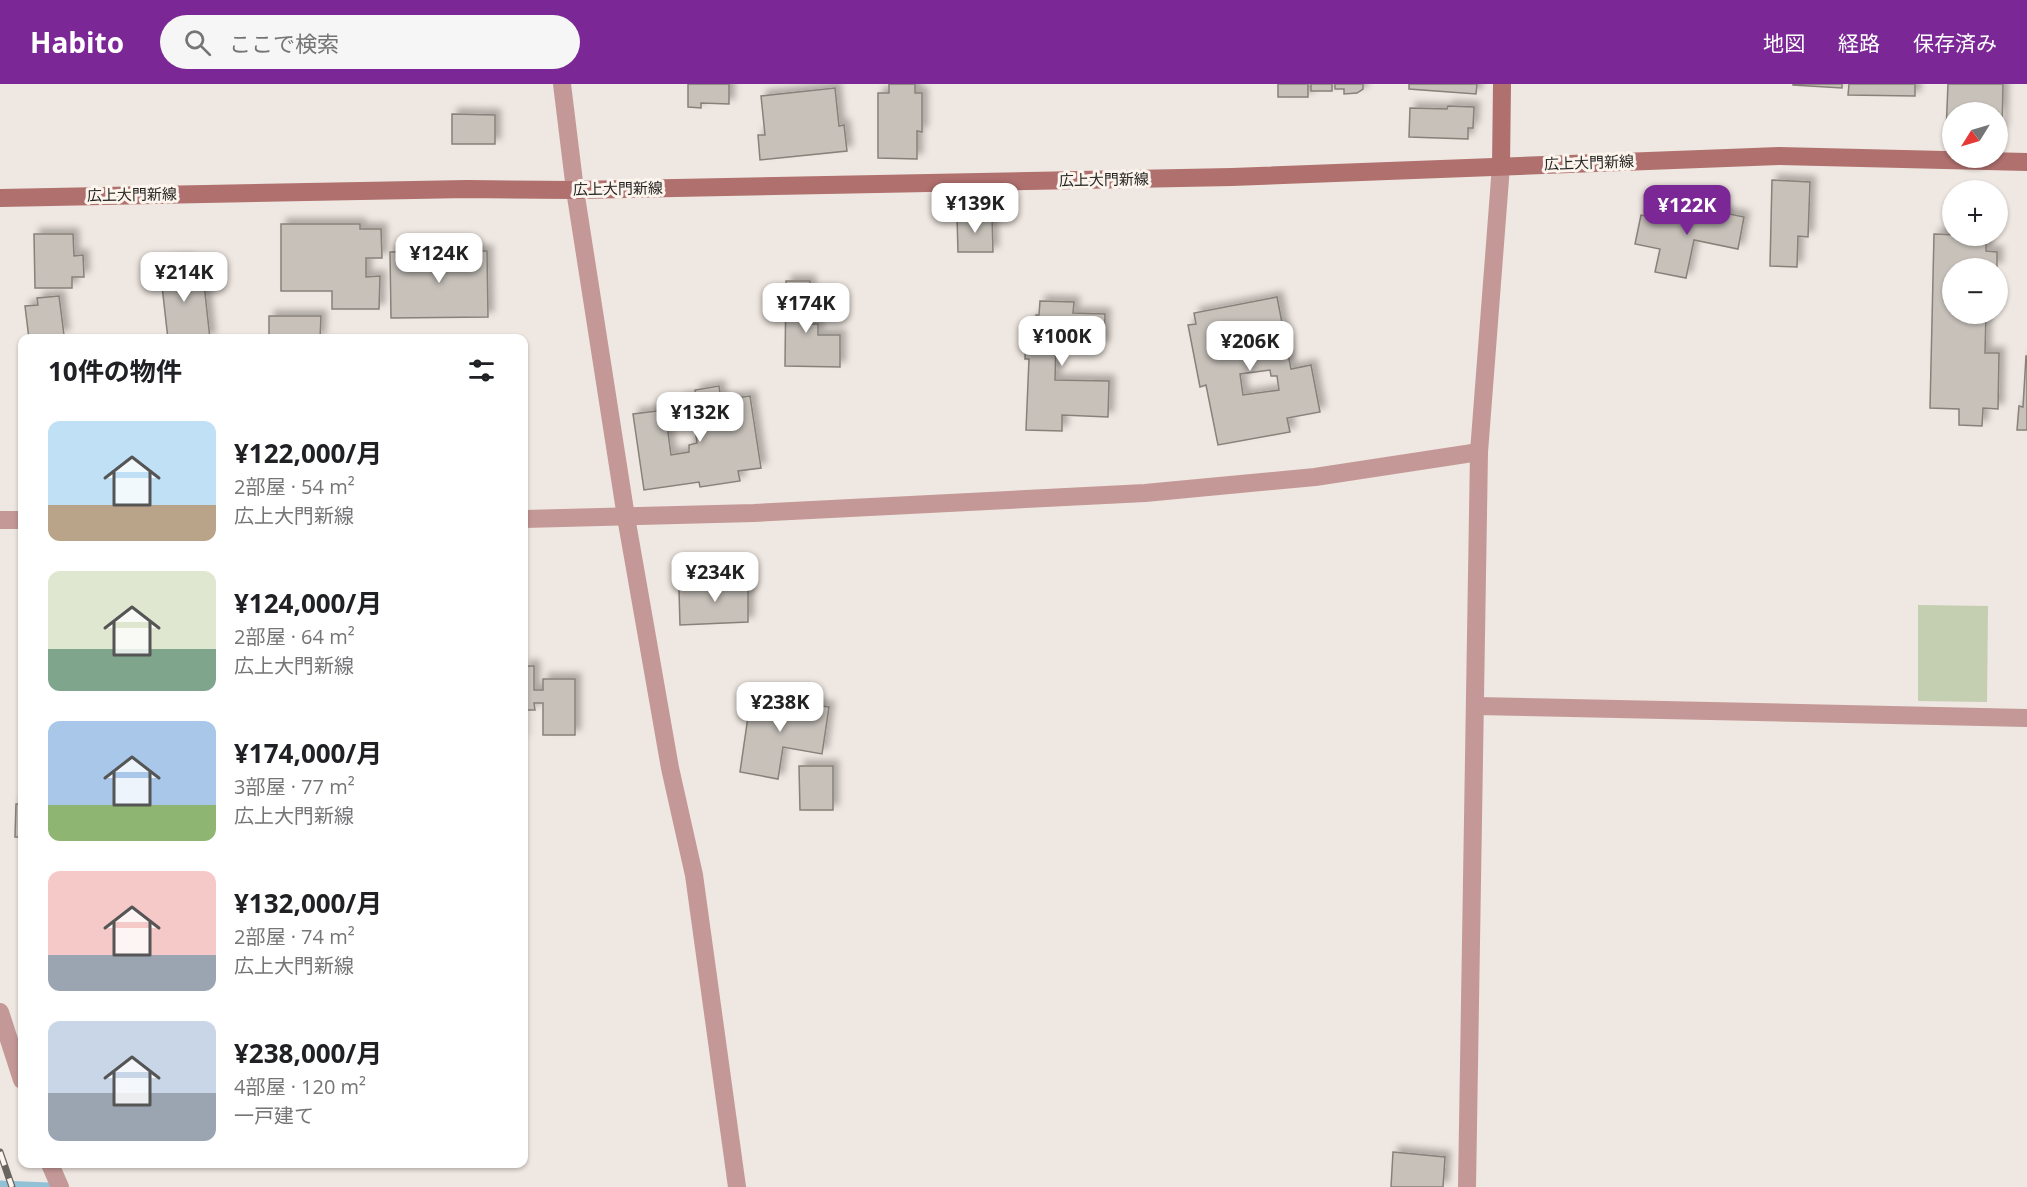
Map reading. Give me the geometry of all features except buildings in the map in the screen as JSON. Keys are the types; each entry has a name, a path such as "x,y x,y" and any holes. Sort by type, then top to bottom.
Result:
{"main road":[{"path":"1501,166 1502,84"},
{"name":"広上大門新線","path":"0,198 575,190 1232,177 1779,156 2027,162"}],"street":[{"path":"561,84 575,190 626,517 670,768 694,875 737,1187"},
{"path":"1467,1187 1479,452 1501,166"},
{"path":"528,519 754,513 1145,494 1315,477 1479,452"},
{"path":"0,519 18,520"},
{"path":"1476,706 2027,718"},
{"path":"0,1012 18,1068"},
{"path":"52,1168 60,1187"}],"green space":[{"path":"1918,605 1988,606 1987,702 1918,701"}],"waterway":[{"path":"0,1185 49,1187"}],"railway":[{"path":"0,1152 12,1187"}]}
